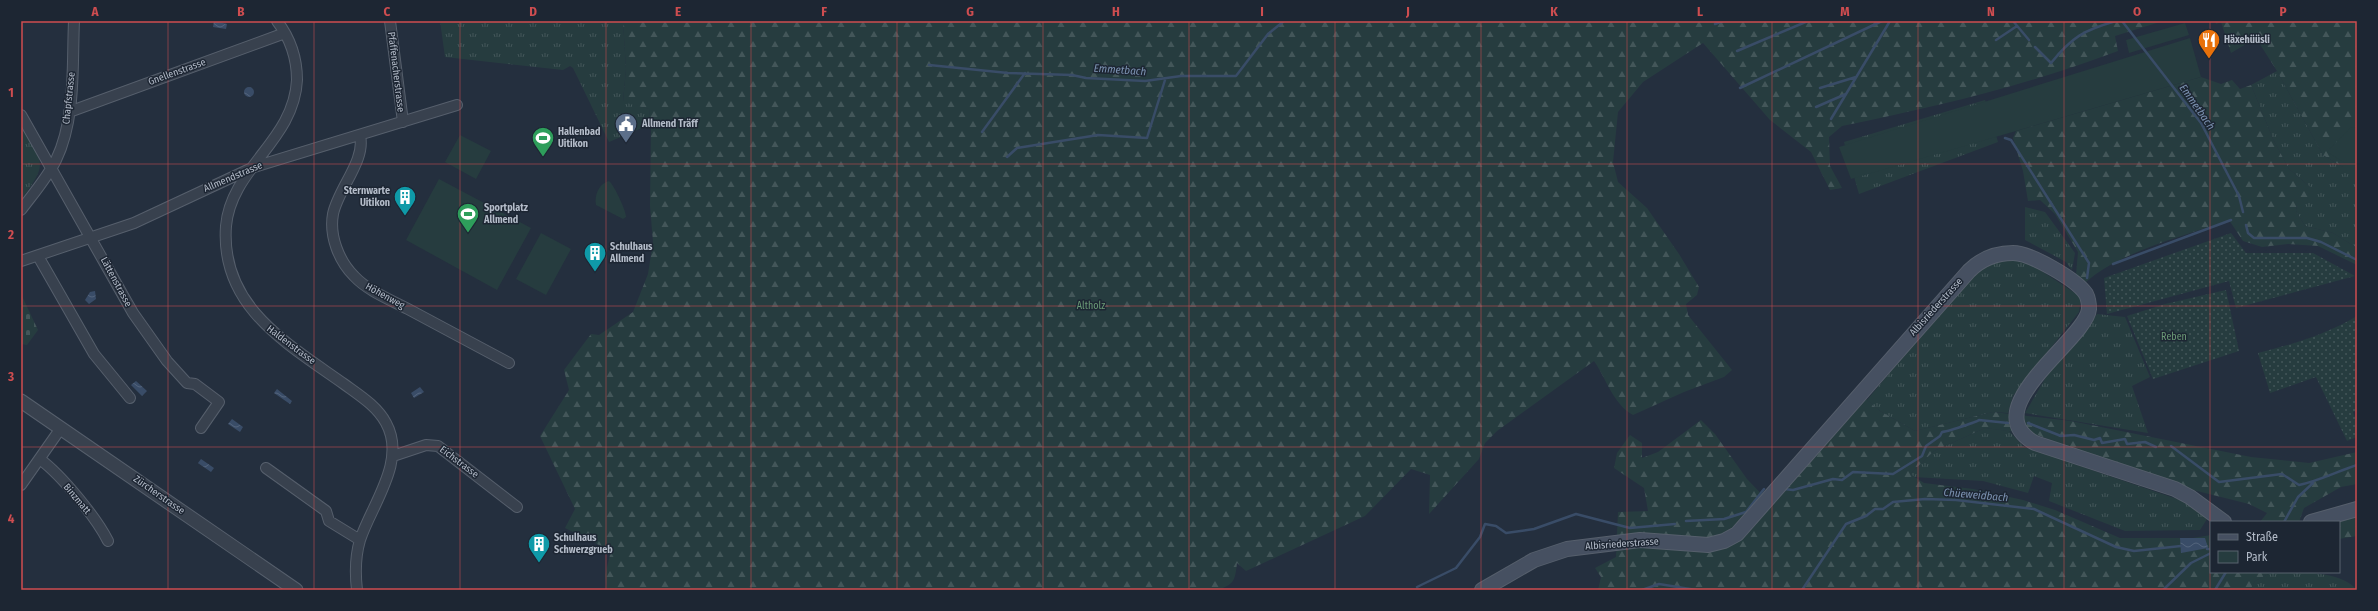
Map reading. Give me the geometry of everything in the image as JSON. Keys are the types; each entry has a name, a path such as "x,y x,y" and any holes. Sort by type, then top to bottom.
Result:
{"main road":[{"name":"Albisriederstrasse","path":"1482,590 1534,560 1567,549 1640,540 1708,545 1730,538 1747,524 1805,455 1964,275 1985,259 2002,253 2021,254 2043,262 2077,285 2086,294 2088,301 2089,311 2085,320 2044,365 2022,400 2018,412 2018,421 2026,436 2035,442 2179,491 2190,497 2223,521"},
{"path":"2315,521 2357,509"}],"street":[{"name":"Chapfstrasse","path":"21,210 51,168 59,152 69,112 74,21"},
{"name":"Haldenstrasse","path":"277,21 285,33 293,51 297,71 294,102 282,130 242,181 234,197 226,226 228,261 244,298 255,315 270,330 370,402 386,422 392,439 393,456 360,540 355,563 357,590"},
{"name":"Pfaffenacherstrasse","path":"390,21 403,122"},
{"name":"Gnellenstrasse","path":"69,112 285,33"},
{"name":"Allmendstrasse","path":"21,261 134,223 254,167 360,136 457,105"},
{"name":"Lättenstrasse","path":"21,115 133,313 166,361 187,383 194,384 219,402 201,428"},
{"name":"Höhenweg","path":"360,136 362,144 360,154 338,196 333,216 334,240 346,266 369,288 509,364"},
{"path":"38,256 94,354 130,398"},
{"name":"Zürcherstrasse","path":"21,401 296,590"},
{"path":"21,485 61,428"},
{"name":"Eichstrasse","path":"393,456 426,445 438,446 517,507"},
{"name":"Binzmatt","path":"40,460 51,468 101,528 108,541"},
{"path":"266,468 326,511 329,521 360,540"}],"green space":[{"path":"440,21 623,21 626,69 623,101 649,109 651,124 609,142 573,68 570,66 563,70 445,57"},
{"name":"Altholz","path":"623,21 2163,21 2115,36 2118,51 2084,63 2016,85 1982,94 1842,126 1829,137 1830,166 1842,188 1830,190 1811,152 1770,120 1703,43 1643,82 1618,112 1613,162 1618,182 1647,208 1679,254 1699,287 1697,295 1686,304 1688,315 1732,370 1724,377 1684,392 1633,415 1615,398 1594,361 1497,431 1485,443 1479,459 1429,514 1430,475 1411,469 1365,516 1246,571 1237,563 1234,578 1230,584 1216,590 607,590 605,575 611,551 565,528 575,509 540,436 569,390 564,370 591,334 599,335 633,312 648,274 653,242 650,206 651,124 649,109 623,102 626,69"},
{"path":"2215,21 2357,21 2357,167 2343,167 2323,155 2277,71 2256,38 2231,53 2221,22 2216,24"},
{"path":"2185,23 2189,35 2129,53 2126,40"},
{"path":"2190,38 2201,77 1851,179 1839,147"},
{"path":"2277,71 2323,155 2343,167 2357,167 2357,248 2333,233 2305,226 2296,211 2297,204 2310,187 2289,169 2273,139 2251,85"},
{"path":"2201,77 2221,84 2232,80 2240,89 2251,85 2273,139 2289,169 2310,187 2308,199 2297,204 2296,211 2305,226 2333,233 2357,248 2357,265 2318,246 2288,244 2262,247 2243,241 2229,220 2154,245 2135,253 2100,271 2086,282 2076,275 2078,252 2055,214 2040,200 2028,201 2023,171 2013,138 2016,131"},
{"path":"1985,100 1998,142 1859,194 1844,142"},
{"path":"2357,127 2357,162 2345,163 2327,152 2350,128"},
{"path":"22,128 39,158 40,165 39,172 21,200"},
{"path":"460,135 491,151 476,179 445,162"},
{"name":"Sportplatz Allmend","path":"439,179 531,228 497,290 406,240"},
{"path":"609,181 626,214 626,217 623,219 596,205 598,190 602,184"},
{"path":"2025,207 2045,212 2075,253 2072,270 2066,262 2025,240"},
{"path":"541,233 571,249 546,295 516,279"},
{"path":"2231,233 2246,253 2313,253 2355,276 2236,308 2229,281 2107,314 2104,278"},
{"path":"1998,259 2028,262 2081,297 2079,312 2013,396 2008,413 1993,412 1915,431 1880,411 1867,400 1972,274"},
{"name":"Reben","path":"2226,290 2239,351 2153,379 2127,316 2165,304"},
{"path":"21,294 38,330 27,345 21,344"},
{"path":"2097,314 2125,317 2150,377 2132,386 2148,433 2025,413 2053,365 2087,328"},
{"path":"2357,316 2357,411 2353,412 2357,422 2357,437 2347,441 2316,377 2270,393 2258,353 2309,338 2333,329"},
{"path":"1866,399 1880,411 1915,431 1993,412 2071,421 2251,457 2309,463 2357,452 2357,484 2341,487 2304,508 2299,521 2261,521 2267,513 2249,504 2189,489 2037,435 1985,428 1934,451 1910,474 1924,483 1973,489 2023,500 2055,510 2120,538 2193,538 2210,535 2210,573 2270,573 2255,581 2250,590 1598,590 1601,577 1595,568 1616,557 1618,512 1648,511 1644,488 1614,468 1617,453 1630,435 1642,443 1642,458 1658,452 1701,420 1715,434 1747,479 1772,505"},
{"path":"1985,428 2009,431 2024,447 2177,499 2193,506 2207,519 2200,530 2125,531 2049,501 2052,483 2034,476 2028,493 1983,481 1914,477 1910,474 1934,451"},
{"path":"2357,515 2357,536 2340,539 2340,521 2338,521"},
{"path":"2270,573 2312,573 2340,579 2350,583 2357,590 2250,590 2255,581"}],"water":[{"path":"214,21 227,24 226,29 213,27"},
{"path":"249,87 254,92 249,97 244,92"},
{"path":"95,291 96,299 89,304 85,300 90,292"},
{"path":"136,381 147,391 142,396 131,385"},
{"path":"420,387 424,392 414,398 411,393"},
{"path":"277,389 292,401 290,404 274,393"},
{"path":"232,419 243,427 240,432 228,424"},
{"path":"201,459 214,468 211,472 198,463"},
{"path":"2180,538 2205,538 2208,548 2181,553"}],"waterway":[{"name":"Emmetbach","path":"929,65 1008,73 1072,75 1086,78 1145,81 1181,76 1236,76 1268,34 1284,21"},
{"path":"1715,24 1723,21"},
{"path":"1737,51 1808,21"},
{"path":"1740,88 1882,21"},
{"path":"1831,119 1890,21"},
{"name":"Emmetbach","path":"2013,21 2029,40"},
{"name":"Emmetbach","path":"2035,47 2051,63 2072,41 2079,36 2087,31 2116,21"},
{"name":"Emmetbach","path":"2122,21 2201,123 2239,196 2243,212"},
{"path":"1996,40 2017,26"},
{"path":"982,132 1025,73"},
{"path":"1820,88 1856,77"},
{"path":"1007,157 1017,148 1098,135 1147,138 1165,80"},
{"path":"1816,107 1846,94"},
{"path":"2005,138 2011,140 2089,263 2087,278"},
{"path":"2113,264 2231,220"},
{"name":"Emmetbach","path":"2246,225 2248,233 2254,238 2307,238 2321,242 2357,260"},
{"path":"1784,489 1793,490 1833,479 1842,480 1853,472 1893,474 1922,456 1926,446 1940,436 1942,432 1979,420 2008,423"},
{"path":"2028,423 2061,436 2074,435 2094,440 2100,438 2102,443 2125,439 2127,444 2145,442 2156,447"},
{"path":"2171,446 2219,482 2282,474 2299,485 2357,465"},
{"path":"2285,521 2298,497 2313,483"},
{"path":"1686,521 1724,519 1746,512 1764,489"},
{"name":"Chüeweidbach","path":"1802,590 1846,524 1866,516 1875,509 1883,509 1893,502 1925,499 1956,500 2034,509 2116,547 2134,551 2181,546"},
{"path":"1417,587 1456,568 1480,537 1485,524 1496,526 1506,533 1534,529 1576,514 1630,528 1675,524"},
{"path":"2163,590 2191,563 2210,554"},
{"path":"2215,590 2225,573"},
{"name":"Chüeweidbach","path":"1642,590 1659,584 1696,590"}],"place":[{"name":"Häxehüüsli","path":"2209,60"},
{"name":"Allmend Träff","path":"626,144"},
{"name":"Hallenbad Uitikon","path":"543,158"},
{"name":"Sternwarte Uitikon","path":"405,216"},
{"name":"Sportplatz Allmend","path":"468,234"},
{"name":"Schulhaus Allmend","path":"595,272"},
{"name":"Schulhaus Schwerzgrueb","path":"539,564"}]}
